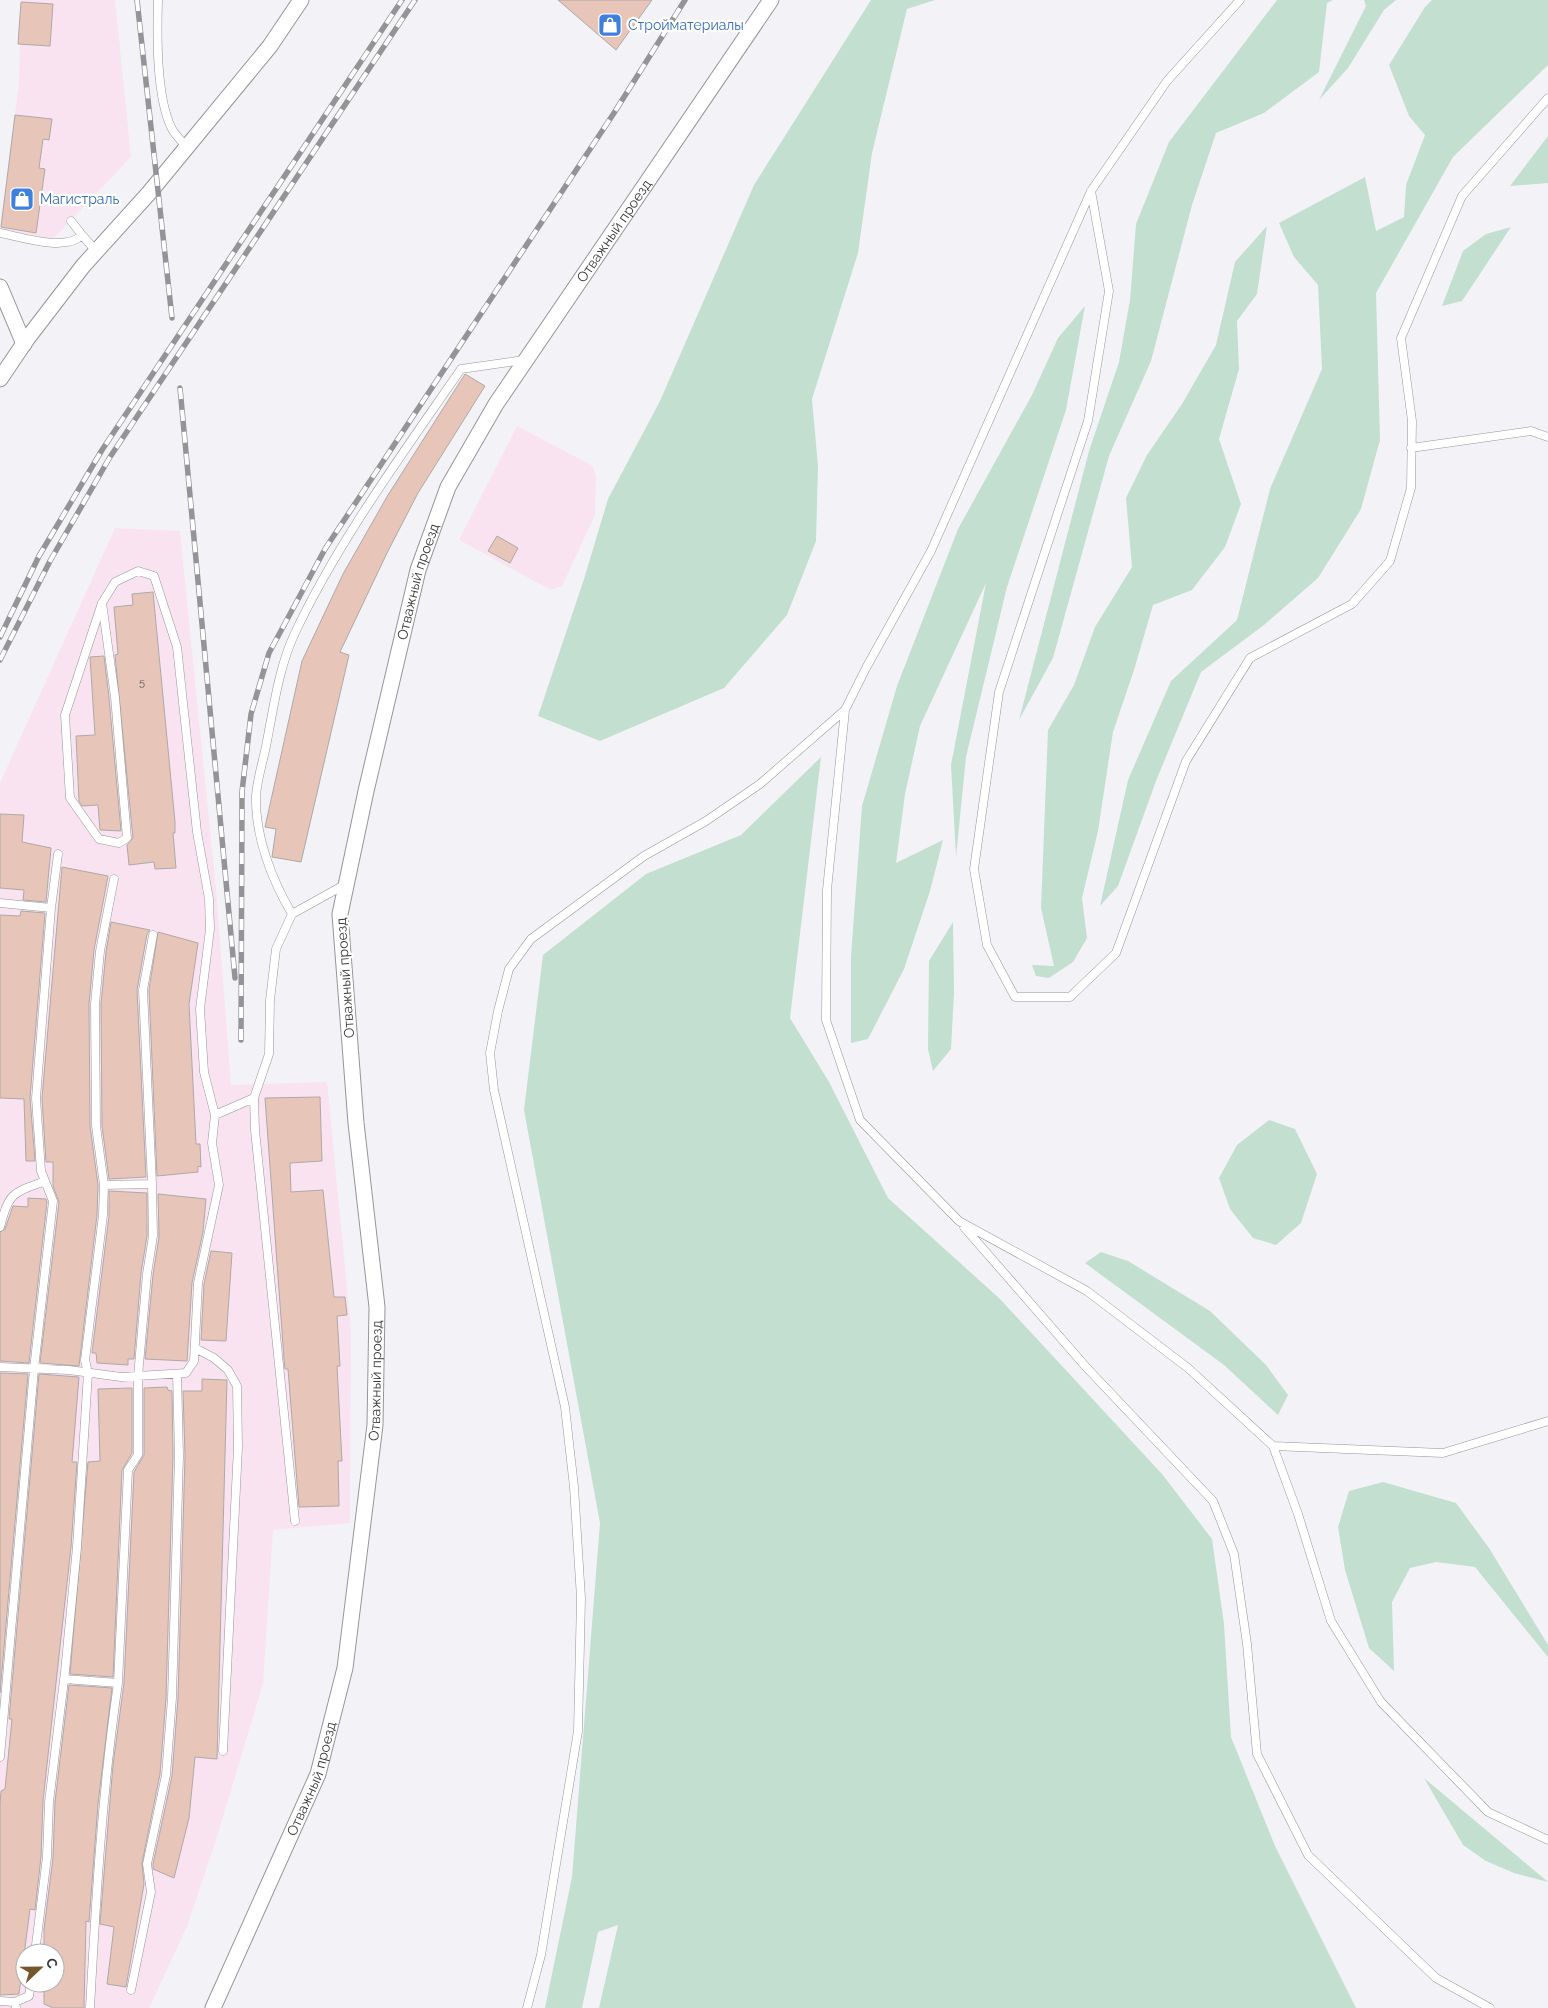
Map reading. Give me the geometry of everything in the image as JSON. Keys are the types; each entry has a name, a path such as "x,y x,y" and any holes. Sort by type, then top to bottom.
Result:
{"street":[{"path":"1,375 96,251 187,147 270,46 301,0"},
{"name":"Отважный проезд","path":"212,2008 318,1774 345,1668 374,1425 377,1306 356,1123 340,914 418,570 448,487 496,404 772,0"},
{"path":"0,287 24,344"}],"lane":[{"path":"158,0 157,42 163,98 172,129 187,147"},
{"path":"1240,0 1167,80 1091,191 930,551 845,710 827,890 826,1020 860,1120 959,1221 1086,1367 1213,1501 1234,1554 1247,1644 1257,1754 1308,1855 1436,1978 1490,2008"},
{"path":"1091,191 1109,291 1088,421 999,692 974,869 987,945 1016,997 1070,997 1116,953 1186,761 1250,658 1352,604 1390,561 1411,488 1412,421 1401,338 1462,196 1548,98"},
{"path":"70,221 96,251"},
{"path":"0,233 63,244 77,240 82,235"},
{"path":"292,914 277,888 260,832 256,796 280,675 294,636 329,570 383,484 461,370 526,360"},
{"path":"1411,448 1531,431 1548,437"},
{"path":"0,1367 34,1368 121,1377 186,1373 194,1361 198,1283 219,1185 212,1142 215,1115 204,1072 200,1009 210,929 208,899 197,832 177,647 154,576 138,571 115,582 102,603 65,715 70,798 99,840 119,843 127,838 115,697 102,603"},
{"path":"527,2008 541,1955 578,1731 581,1598 574,1487 565,1407 494,1090 490,1054 498,1011 509,969 531,939 644,856 706,822 760,784 845,710"},
{"path":"0,1757 34,1368 53,1201 43,1182 36,1098 51,908 58,854"},
{"path":"36,1943 47,1857 49,1802 77,1547 88,1373 85,1360 103,1215 104,1185 96,1126 95,1004 100,951 114,879"},
{"path":"295,1521 255,1130 254,1098 269,1054 270,1000 276,949 292,914 346,884"},
{"path":"0,903 51,908"},
{"path":"90,2008 95,1896 108,1754 118,1683 128,1470 138,1455 138,1376 147,1274 153,1236 143,990 153,935"},
{"path":"215,1115 254,1098"},
{"path":"0,1227 4,1207 18,1191 43,1182"},
{"path":"104,1185 152,1184"},
{"path":"959,1221 1087,1291 1188,1368 1272,1446 1298,1514 1331,1621 1381,1702 1488,1812 1548,1840"},
{"path":"195,1348 214,1358 228,1370 237,1386 238,1447 223,1751"},
{"path":"132,1990 152,1892 147,1864 166,1775 172,1698 179,1456 176,1374"},
{"path":"1272,1446 1443,1454 1548,1421"},
{"path":"64,1679 118,1683"},
{"path":"0,2001 16,2005 29,1996 29,1993"}],"shaded area":[{"path":"21,0 115,0 131,157 52,240 0,228 19,83"},
{"path":"517,426 593,466 596,477 595,515 562,586 551,590 459,540"},
{"path":"115,528 180,531 216,889 231,1085 327,1082 351,1329 350,1523 273,1530 263,1684 216,1840 188,1924 149,2008 0,2008 0,783"}],"green space":[{"path":"871,0 935,0 907,9 872,153 858,253 812,399 818,466 816,541 787,615 724,688 600,741 538,716 584,579 608,499 660,401 754,185"},
{"path":"1277,0 1333,0 1327,3 1319,72 1264,113 1216,133 1192,205 1151,361 1109,456 1053,658 1019,720 1089,451 1119,362 1130,300 1136,224 1169,142"},
{"path":"1364,0 1396,0 1384,10 1348,68 1319,100 1366,6"},
{"path":"1432,0 1548,0 1548,65 1453,157 1376,293 1380,440 1361,509 1318,578 1264,625 1201,672 1156,781 1118,886 1100,906 1128,780 1171,681 1237,620 1270,489 1322,369 1318,285 1294,257 1279,223 1365,177 1376,231 1404,217 1406,185 1425,135 1409,116 1389,65 1425,7"},
{"path":"1548,136 1548,183 1510,186"},
{"path":"1267,226 1257,294 1237,321 1239,369 1219,439 1241,504 1225,547 1192,590 1153,605 1113,732 1098,831 1082,898 1087,938 1073,962 1049,978 1036,976 1032,965 1054,966 1041,908 1048,730 1074,685 1095,627 1132,567 1126,498 1147,455 1182,404 1216,345 1235,262"},
{"path":"1511,227 1462,301 1442,306 1463,251 1486,234"},
{"path":"1085,306 1066,410 1007,587 966,757 956,857 951,765 986,583 920,726 905,794 896,863 943,840 930,891 904,969 868,1039 851,1043 851,956 862,806 897,686 958,529 1032,395 1058,338"},
{"path":"821,757 790,1018 829,1082 888,1198 999,1298 1162,1474 1212,1539 1224,1624 1231,1737 1275,1846 1356,2008 599,2008 618,1925 598,1932 582,2008 545,2008 572,1877 600,1523 524,1110 543,955 646,874 741,835"},
{"path":"953,922 954,993 951,1049 933,1071 928,1049 929,961"},
{"path":"1269,1120 1295,1129 1317,1174 1301,1223 1276,1245 1253,1238 1230,1209 1219,1178 1237,1145"},
{"path":"1101,1252 1128,1261 1210,1311 1266,1365 1288,1395 1278,1415 1224,1365 1085,1263"},
{"path":"1383,1482 1456,1503 1489,1548 1548,1645 1548,1657 1475,1567 1436,1562 1410,1568 1392,1602 1394,1671 1369,1648 1345,1570 1338,1527 1349,1491"},
{"path":"1424,1778 1548,1882 1514,1873 1486,1861 1463,1845"}],"building":[{"name":"Стройматериалы","path":"558,0 652,0 616,50"},
{"path":"21,2 53,4 50,46 18,44"},
{"name":"Магистраль","path":"15,115 52,119 49,140 43,139 39,168 45,169 36,233 1,227"},
{"path":"465,374 485,386 418,493 340,652 349,655 301,862 272,857 276,829 265,827 302,661 343,574 388,495"},
{"path":"497,536 518,548 510,563 488,551"},
{"path":"153,592 175,822 175,833 173,833 176,868 155,869 154,862 129,865 127,845 133,838 115,655 118,654 114,607 133,605 132,594"},
{"path":"104,656 121,831 100,830 98,805 82,806 79,801 76,736 95,735 90,657"},
{"path":"0,814 24,815 22,842 51,848 46,902 23,900 24,890 0,888"},
{"path":"62,867 108,876 94,950 89,1004 90,1126 98,1185 97,1215 79,1366 40,1363 59,1202 53,1186 53,1162 46,1162 42,1098"},
{"path":"21,911 45,913 30,1098 35,1161 26,1161 24,1099 0,1098 0,915 20,916"},
{"path":"111,922 150,930 147,934 137,990 146,1177 109,1179 102,1126 101,1004"},
{"path":"158,932 198,943 189,1004 196,1144 200,1144 201,1167 198,1166 198,1172 157,1176 149,990"},
{"path":"320,1097 322,1161 290,1163 291,1192 323,1190 334,1297 345,1297 347,1315 337,1316 340,1366 337,1366 342,1461 338,1461 339,1506 299,1507 288,1369 285,1369 284,1359 265,1098"},
{"path":"109,1191 147,1193 147,1236 141,1273 134,1359 128,1359 128,1365 97,1363 96,1353 92,1353 109,1216"},
{"path":"158,1194 206,1199 203,1232 192,1283 187,1361 145,1359 153,1275 159,1237"},
{"path":"28,1198 46,1199 47,1202 29,1363 0,1361 0,1232 5,1229 13,1206 28,1207"},
{"path":"211,1251 232,1253 226,1341 201,1340 204,1284"},
{"path":"0,1373 28,1374 0,1693"},
{"path":"39,1374 79,1377 72,1462 77,1462 71,1547 43,1801 41,1857 35,1910 30,1909 26,1943 15,1943 15,1993 19,1994 0,1995 0,1804 1,1791 5,1789 12,1719 9,1719"},
{"path":"202,1379 227,1380 217,1759 195,1757 189,1818 174,1878 153,1869 153,1864 172,1776 178,1698 185,1456 183,1391 202,1391"},
{"path":"167,1387 168,1390 172,1391 173,1456 166,1698 160,1774 142,1863 144,1884 126,1987 107,1984 114,1927 100,1924 113,1765 124,1683 134,1472 144,1455 144,1388"},
{"path":"132,1388 132,1453 122,1470 113,1677 70,1674 88,1462 100,1461 98,1389"},
{"path":"69,1685 112,1688 98,1804 89,1922 86,1921 84,2008 53,2008 44,2004 44,1993 65,1993 65,1943 44,1943 53,1858 55,1802"}],"railway":[{"path":"137,0 172,318"},
{"path":"0,637 39,556 102,450 402,0"},
{"path":"0,660 50,561 110,457 415,0"},
{"path":"241,1040 242,792 251,714 269,653 325,549 614,113 685,0"},
{"path":"180,388 235,978"}],"place":[{"name":"Стройматериалы","path":"610,25"},
{"name":"Магистраль","path":"22,199"}]}
